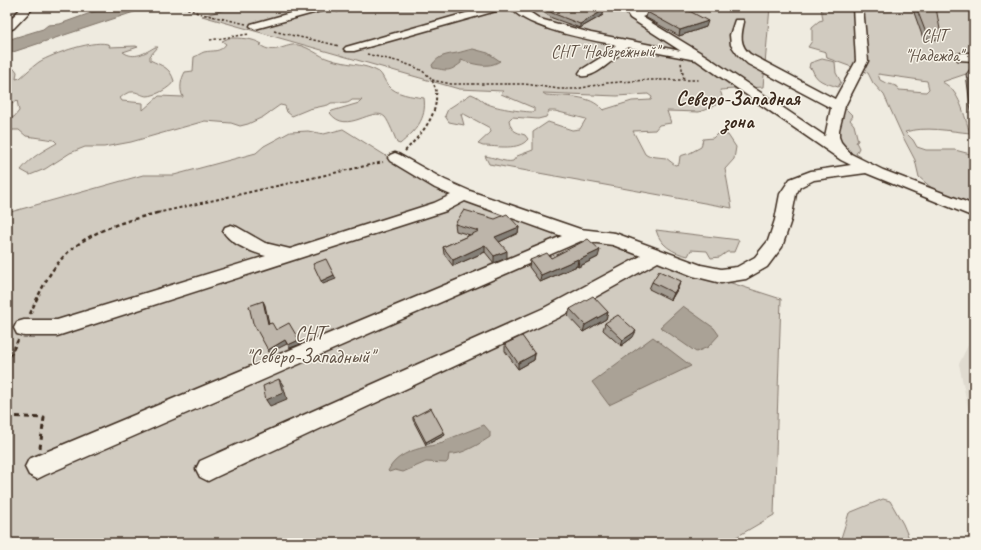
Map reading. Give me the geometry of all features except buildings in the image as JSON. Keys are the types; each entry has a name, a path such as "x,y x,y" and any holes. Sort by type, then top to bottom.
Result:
{"street":[{"path":"7,28 11,26 25,9 29,7"},
{"path":"255,30 324,7"},
{"path":"350,49 499,7"},
{"path":"515,7 536,21 548,25 702,59"},
{"path":"631,12 658,7"},
{"path":"846,157 835,144 832,138 832,130 838,106 862,61 858,7"},
{"path":"631,12 846,157 867,168 974,211"},
{"path":"738,22 734,41 737,48 752,62 838,106"},
{"path":"585,73 609,58 624,43"},
{"path":"395,158 440,184 464,195 579,235 615,239 699,271 721,276 740,274 762,262 776,243 783,220 788,194 795,183 811,176 867,168"},
{"path":"24,328 57,328 440,208 464,195"},
{"path":"231,231 243,240 270,252 290,255"},
{"path":"37,467 579,235"},
{"path":"208,469 551,313 657,255"}],"path":[{"path":"7,363 47,278 58,262 73,248 87,238 106,229 160,213 387,161 395,158 411,144 433,115 437,102 436,90 432,80 425,74 406,66 318,40 298,38 276,32 255,30 183,7"},
{"path":"210,40 255,30"},
{"path":"270,32 276,32"},
{"path":"684,80 680,64 688,56"},
{"path":"432,80 451,84 525,84 559,89 576,89 607,83 647,80 700,80"},
{"path":"7,416 44,418 37,467"}],"shaded area":[{"path":"107,7 149,7 7,54 7,40 43,29 48,25 60,24"},
{"path":"473,49 488,53 500,61 491,65 486,65 461,60 461,63 450,70 433,68 432,65 440,57"},
{"path":"683,306 714,328 719,335 708,347 696,352 660,327"},
{"path":"974,333 974,437 959,364"},
{"path":"653,337 691,366 609,405 592,382"},
{"path":"484,425 490,432 490,437 476,446 464,451 449,454 448,461 446,463 426,462 403,472 395,470 388,471 398,458 405,454 443,443 446,440"}],"green space":[{"name":"СНТ \"Набережный\"","path":"235,7 770,7 763,87 720,90 722,96 715,106 699,112 667,111 671,123 659,125 655,130 633,131 645,154 648,156 666,158 675,165 679,164 680,156 701,147 703,139 713,138 717,134 728,135 736,147 734,159 725,169 732,208 489,164 485,156 503,161 513,161 517,156 533,150 533,132 548,122 572,130 580,129 586,119 555,111 549,111 546,117 538,119 512,117 509,120 512,129 525,135 528,139 524,143 501,147 483,146 478,144 491,132 490,128 464,114 461,114 464,125 449,122 445,116 448,109 471,94 488,104 501,108 534,112 534,108 501,94 503,91 459,89 202,16","holes":["543,93 617,96 648,94 652,97 651,100 632,101 603,110 591,101 577,97 546,95"]},
{"name":"СНТ \"Надежда\"","path":"821,7 974,7 974,69 966,74 942,82 953,91 957,97 970,133 929,129 905,132 913,140 917,147 926,150 955,150 974,155 974,205 934,190 919,177 915,160 884,95 873,83 868,73 827,58 826,52 808,47 812,41 812,27 819,21 823,20","holes":["878,74 927,81 929,89 926,92 899,90 898,87 880,80"]},
{"path":"229,38 250,39 262,44 260,45 265,48 270,49 298,45 329,59 373,69 380,73 395,91 424,98 424,113 422,119 415,130 400,144 397,143 385,117 380,114 344,122 337,119 330,113 332,111 359,103 362,100 352,100 345,103 331,103 309,109 292,116 287,112 285,106 280,105 263,117 248,124 240,126 231,123 205,121 131,142 104,147 85,147 70,153 45,169 30,175 21,170 33,158 57,143 54,140 26,136 19,130 13,130 7,133 7,118 14,117 19,111 17,100 7,108 7,72 15,69 17,72 16,79 20,78 39,62 64,51 85,45 104,43 110,45 109,47 136,46 138,47 123,52 135,56 158,47 150,56 150,60 168,70 174,81 172,84 154,95 147,96 136,92 130,92 120,98 122,101 143,103 143,110 159,96 183,97 181,91 182,78 185,72 193,71 194,57 204,52 221,49 226,44 222,41"},
{"path":"822,59 835,62 836,73 841,82 838,87 819,79 816,77 812,69 809,68 810,63"},
{"path":"846,109 853,116 850,120 854,125 858,141 856,142 859,148 856,154 861,157 860,159 853,157 838,141 840,138 837,133 840,110"},
{"name":"СНТ \"Северо-Западный\"","path":"343,129 439,189 781,299 774,515 726,543 13,543 7,539 7,213 143,175 174,175 256,153 264,146 290,132 308,131 324,134"},
{"path":"656,230 739,240 734,252 727,252 720,257 711,258 707,251 691,250 688,256 677,253 668,248 661,240"},
{"path":"883,499 890,501 903,524 911,543 842,543 841,538 849,513"}],"district":[{"name":"Северо-Западная зона","path":"738,110"}]}
